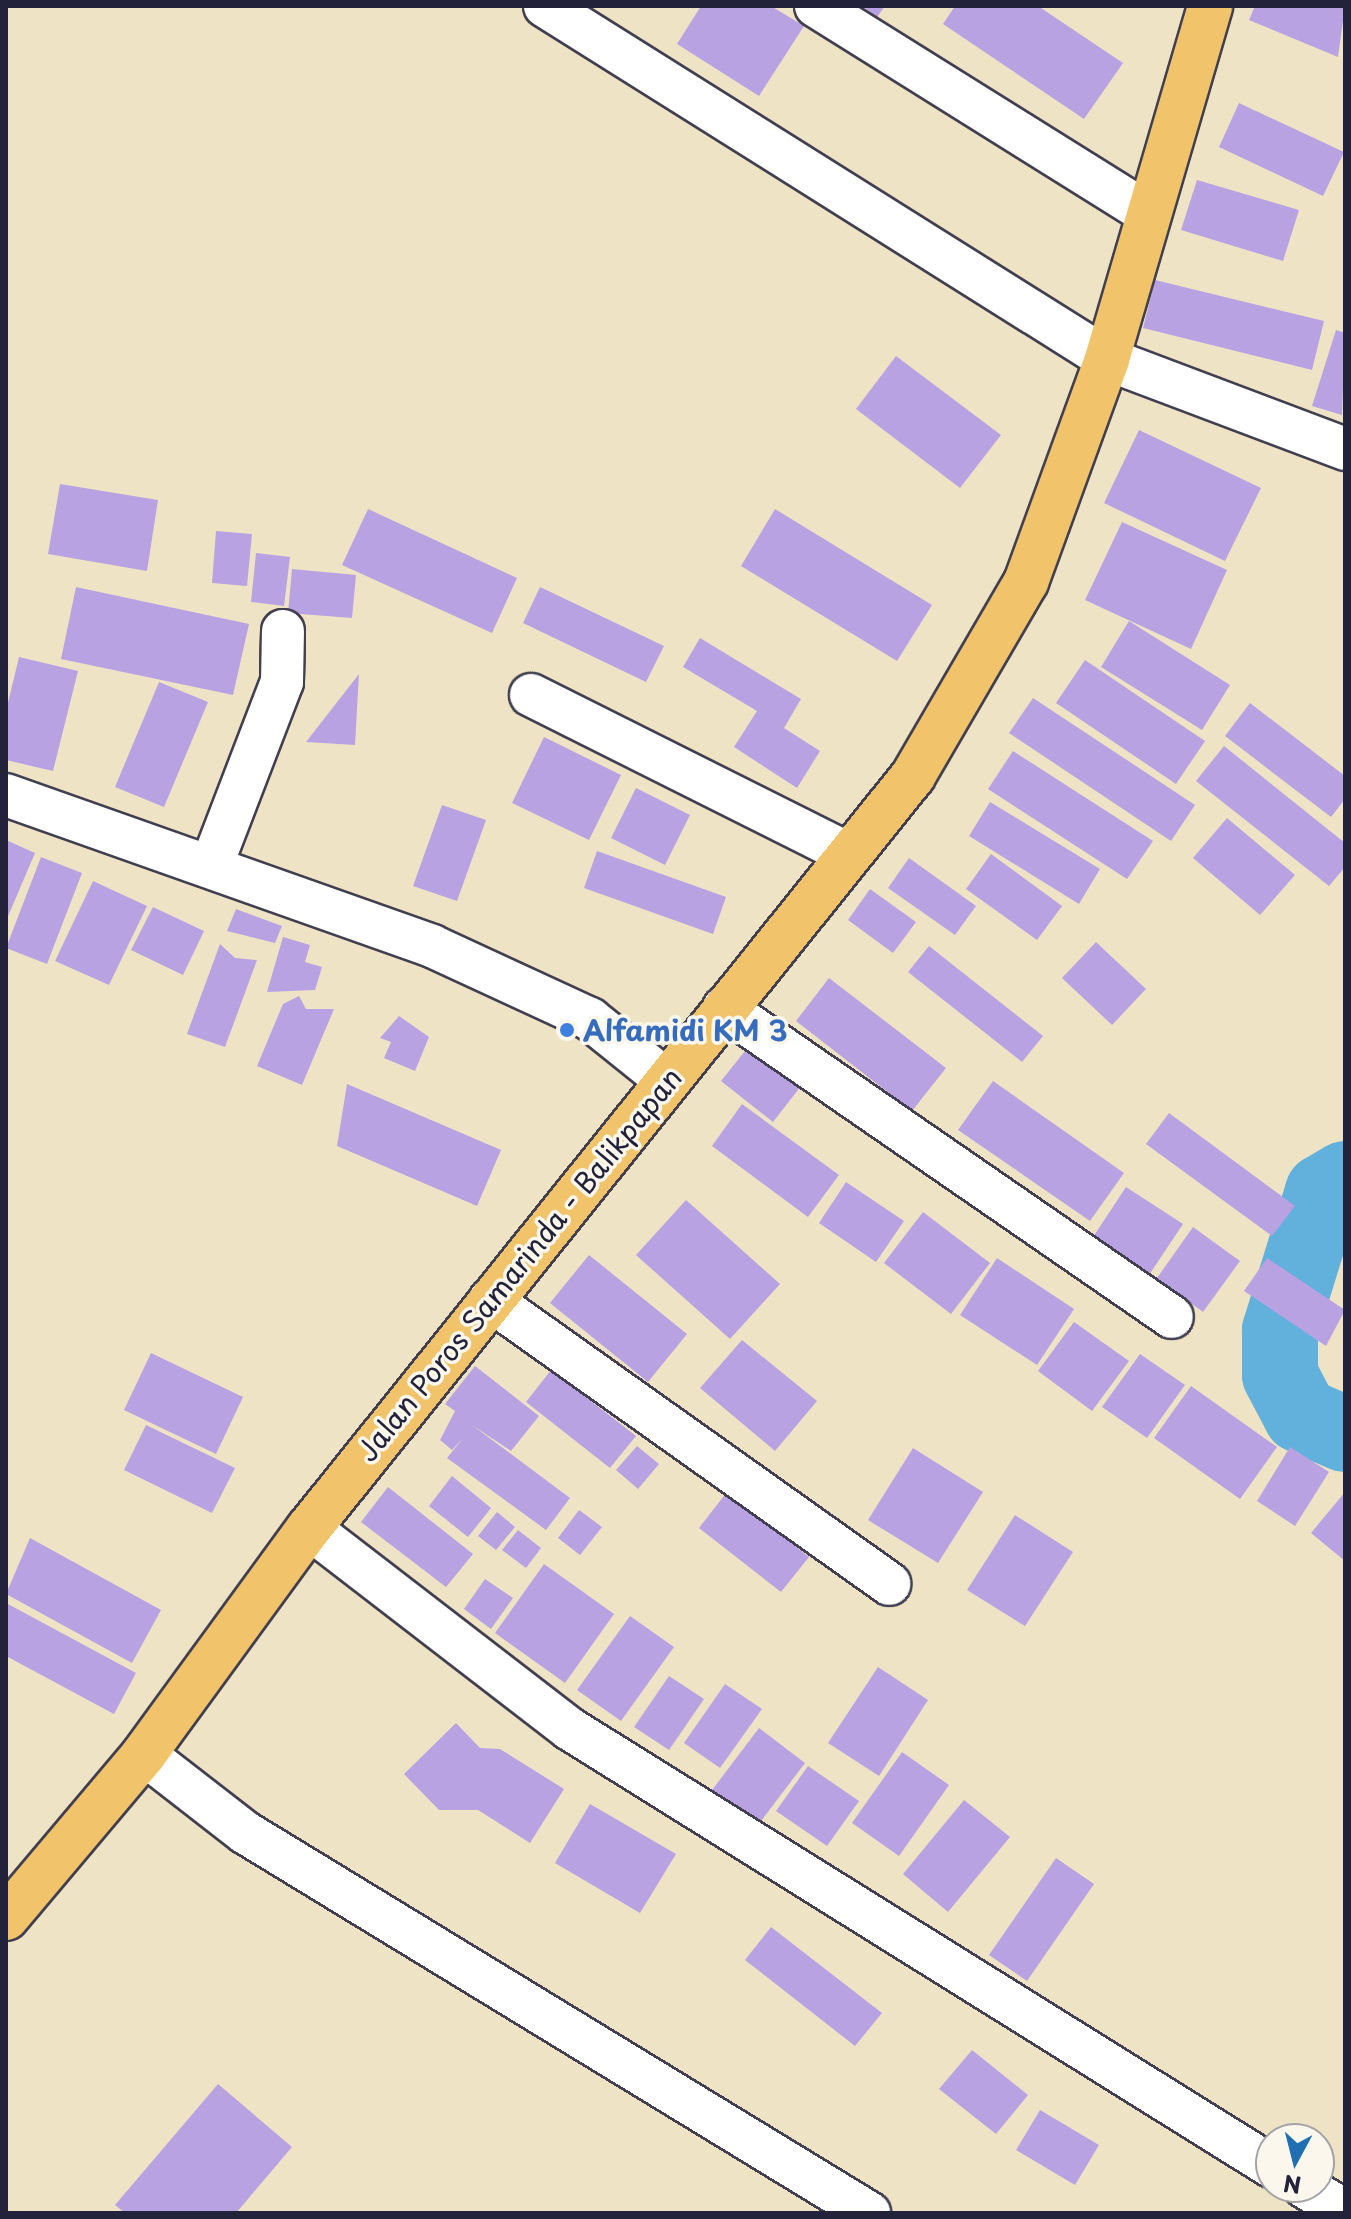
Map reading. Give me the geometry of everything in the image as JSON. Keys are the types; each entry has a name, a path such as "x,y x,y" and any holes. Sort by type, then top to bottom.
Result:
{"highway":[{"name":"Jalan Poros Samarinda - Balikpapan","path":"6,1918 144,1754 309,1528 913,776 1026,582 1107,359 1210,6"}],"street":[{"path":"545,6 1107,359 1345,449"},
{"path":"816,6 1149,214"},
{"path":"212,864 282,682 283,631"},
{"path":"531,695 849,854"},
{"path":"6,795 212,864 432,946 590,1019 666,1080"},
{"path":"724,1008 1172,1317"},
{"path":"490,1300 889,1584"},
{"path":"309,1528 570,1729 1255,2156"},
{"path":"144,1754 246,1833 869,2213"}],"building":[{"path":"701,6 771,6 804,26 759,96 677,44"},
{"path":"862,6 885,6 877,17"},
{"path":"955,6 1038,6 1123,63 1084,119 943,24"},
{"path":"1255,6 1345,6 1338,57 1249,20"},
{"path":"1239,103 1344,152 1323,196 1219,147"},
{"path":"1197,180 1299,210 1283,261 1181,230"},
{"path":"1155,280 1324,321 1312,370 1143,328"},
{"path":"1336,330 1345,333 1342,415 1312,406"},
{"path":"896,356 1001,435 960,488 856,409"},
{"path":"1139,430 1261,488 1225,561 1104,503"},
{"path":"60,484 158,500 147,571 48,554"},
{"path":"368,509 517,578 492,633 342,565"},
{"path":"775,509 932,605 897,661 741,566"},
{"path":"1122,522 1227,570 1191,649 1085,600"},
{"path":"216,531 252,534 247,586 212,583"},
{"path":"256,553 290,557 284,606 251,602"},
{"path":"292,569 356,575 352,618 288,613"},
{"path":"76,587 249,624 233,695 61,659"},
{"path":"540,587 664,646 646,682 523,623"},
{"path":"1129,621 1230,685 1202,730 1101,667"},
{"path":"700,638 801,699 784,728 820,751 797,788 734,747 757,711 683,667"},
{"path":"19,657 78,671 53,771 6,760 6,711"},
{"path":"1085,660 1205,741 1176,784 1056,703"},
{"path":"359,674 355,745 306,742"},
{"path":"159,682 208,702 164,807 115,787"},
{"path":"1033,698 1195,805 1171,841 1009,733"},
{"path":"1250,703 1345,776 1345,799 1331,817 1225,736"},
{"path":"544,737 621,775 589,840 512,803"},
{"path":"1224,746 1345,843 1345,867 1329,886 1196,781"},
{"path":"1013,751 1153,841 1127,879 988,789"},
{"path":"636,788 690,815 665,865 611,838"},
{"path":"990,802 1100,869 1079,904 969,836"},
{"path":"442,805 486,820 457,901 413,886"},
{"path":"1227,818 1295,875 1260,915 1193,858"},
{"path":"6,840 35,853 6,921"},
{"path":"597,851 726,897 713,934 584,888"},
{"path":"991,854 1062,906 1037,940 966,889"},
{"path":"41,857 82,873 47,964 6,948"},
{"path":"909,858 976,906 955,935 888,888"},
{"path":"93,881 147,906 109,985 55,961"},
{"path":"870,889 916,922 893,953 848,920"},
{"path":"153,907 204,931 183,975 131,950"},
{"path":"236,909 282,926 275,943 227,931"},
{"path":"283,937 310,945 305,962 322,967 315,990 267,992"},
{"path":"1096,942 1146,989 1112,1025 1062,978"},
{"path":"220,944 235,958 257,960 225,1047 187,1034"},
{"path":"929,946 1043,1036 1022,1062 908,972"},
{"path":"829,978 946,1068 912,1111 796,1021"},
{"path":"299,996 306,1009 334,1009 302,1085 257,1066 283,1004"},
{"path":"399,1016 429,1037 415,1071 384,1058 391,1042 380,1038"},
{"path":"749,1046 801,1086 773,1122 721,1081"},
{"path":"993,1081 1124,1173 1090,1221 958,1130"},
{"path":"347,1084 501,1150 477,1206 337,1146"},
{"path":"742,1104 839,1175 808,1217 712,1146"},
{"path":"1169,1113 1295,1206 1272,1236 1146,1144"},
{"path":"846,1182 904,1221 876,1262 819,1223"},
{"path":"1126,1187 1183,1224 1147,1278 1091,1240"},
{"path":"686,1200 780,1284 730,1339 636,1255"},
{"path":"923,1212 990,1263 951,1314 884,1263"},
{"path":"1193,1227 1240,1261 1203,1312 1157,1278"},
{"path":"589,1255 687,1334 648,1382 550,1303"},
{"path":"997,1258 1074,1309 1037,1365 960,1315"},
{"path":"1267,1258 1345,1310 1326,1346 1244,1291"},
{"path":"1074,1322 1129,1361 1092,1411 1038,1371"},
{"path":"742,1340 817,1401 775,1451 700,1388"},
{"path":"151,1353 243,1397 216,1454 124,1410"},
{"path":"1140,1354 1185,1385 1147,1438 1102,1407"},
{"path":"475,1366 539,1416 511,1451 472,1425 570,1498 546,1530 447,1458 463,1438 452,1450 440,1440 455,1411 445,1404"},
{"path":"551,1370 636,1436 610,1468 526,1402"},
{"path":"1191,1386 1277,1447 1240,1499 1154,1438"},
{"path":"146,1425 235,1468 212,1513 124,1470"},
{"path":"637,1446 659,1464 638,1489 616,1470"},
{"path":"1290,1447 1329,1472 1295,1526 1257,1501"},
{"path":"913,1448 983,1492 938,1563 868,1520"},
{"path":"452,1476 491,1508 468,1537 429,1506"},
{"path":"388,1487 473,1554 446,1587 361,1522"},
{"path":"727,1492 809,1557 781,1592 699,1528"},
{"path":"1345,1492 1345,1561 1311,1533"},
{"path":"579,1510 602,1527 580,1555 558,1538"},
{"path":"497,1512 515,1527 496,1550 478,1536"},
{"path":"1015,1515 1073,1552 1025,1626 967,1590"},
{"path":"518,1530 541,1548 526,1568 502,1550"},
{"path":"30,1538 161,1610 132,1663 6,1594"},
{"path":"544,1564 614,1614 565,1683 495,1633"},
{"path":"485,1579 513,1598 491,1629 464,1609"},
{"path":"6,1603 136,1673 114,1714 6,1656"},
{"path":"630,1616 674,1647 621,1721 577,1690"},
{"path":"878,1667 928,1700 879,1776 828,1743"},
{"path":"669,1676 704,1699 669,1750 634,1727"},
{"path":"725,1684 762,1709 720,1768 684,1743"},
{"path":"456,1723 480,1748 500,1749 564,1789 530,1843 478,1810 439,1810 404,1774"},
{"path":"759,1728 805,1763 749,1837 703,1802"},
{"path":"902,1752 949,1785 899,1856 852,1823"},
{"path":"808,1766 859,1801 827,1846 776,1811"},
{"path":"964,1800 1010,1837 948,1912 903,1874"},
{"path":"590,1804 676,1854 640,1913 555,1863"},
{"path":"1056,1858 1094,1884 1027,1981 989,1955"},
{"path":"771,1927 882,2013 855,2046 745,1960"},
{"path":"972,2050 1028,2095 996,2134 939,2089"},
{"path":"218,2084 292,2147 236,2213 125,2213 115,2205"},
{"path":"1040,2110 1099,2145 1075,2185 1016,2150"}],"waterway":[{"path":"1345,1179 1323,1192 1280,1330 1280,1375 1301,1415 1345,1434"}],"place":[{"name":"Alfamidi KM 3","path":"567,1030"}]}
